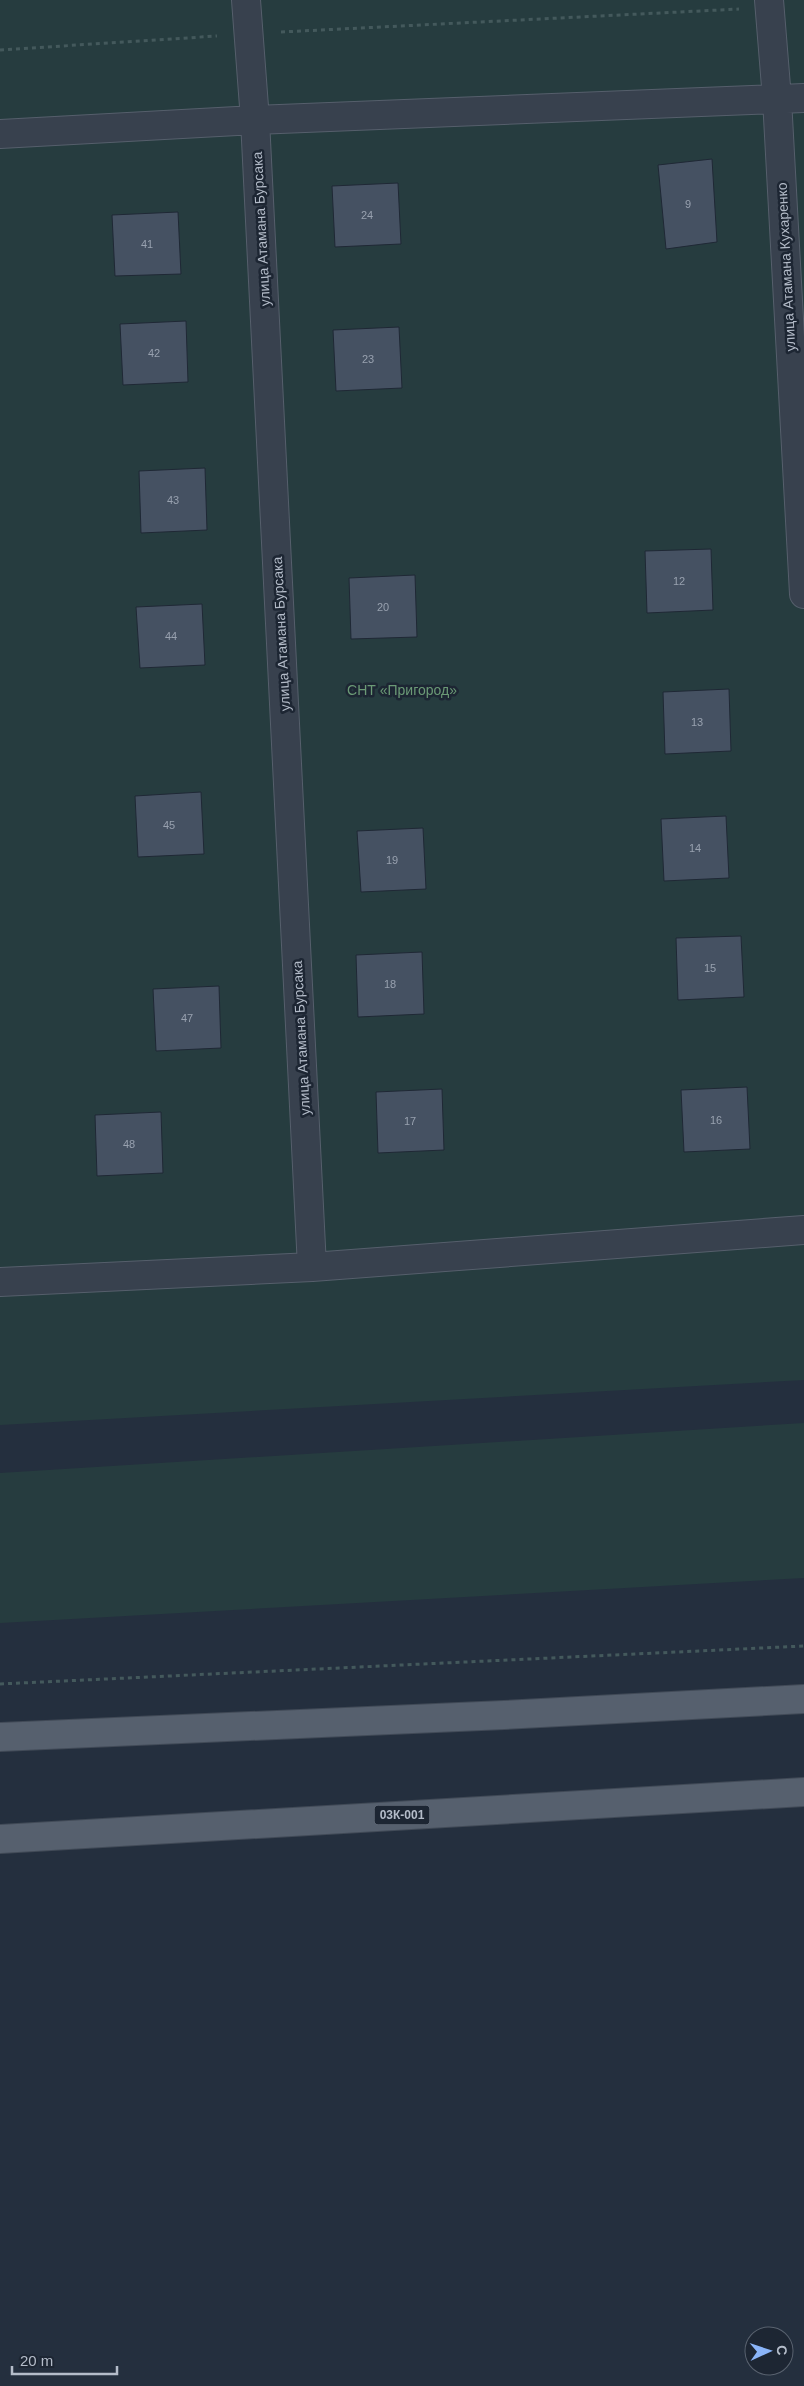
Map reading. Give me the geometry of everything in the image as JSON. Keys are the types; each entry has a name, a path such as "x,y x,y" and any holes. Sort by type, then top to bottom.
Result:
{"main road":[{"path":"0,1737 504,1715 804,1699"},
{"name":"03К-001","path":"0,1839 804,1792"}],"street":[{"name":"улица Атамана Бурсака","path":"246,0 255,120 312,1267"},
{"name":"улица Атамана Кухаренко","path":"769,4 804,594"},
{"path":"0,134 255,120 804,98"},
{"path":"0,1282 312,1267 804,1230"}],"path":[{"path":"0,50 769,4"},
{"path":"0,1684 804,1646"}],"green space":[{"name":"СНТ «Пригород»","path":"0,0 804,0 804,1380 0,1425"},
{"path":"804,1423 804,1578 0,1623 0,1473"}],"building":[{"path":"712,159 717,242 666,249 658,165"},
{"path":"398,183 401,244 335,247 332,186"},
{"path":"178,212 181,274 115,276 112,215"},
{"path":"186,321 188,382 123,385 120,324"},
{"path":"399,327 402,388 336,391 333,330"},
{"path":"205,468 207,530 141,533 139,471"},
{"path":"711,549 713,610 647,613 645,551"},
{"path":"415,575 417,637 351,639 349,578"},
{"path":"202,604 205,665 140,668 136,607"},
{"path":"729,689 731,751 665,754 663,692"},
{"path":"201,792 204,854 138,857 135,796"},
{"path":"726,816 729,878 664,881 661,819"},
{"path":"423,828 426,889 361,892 357,831"},
{"path":"741,936 744,997 678,1000 676,938"},
{"path":"422,952 424,1014 358,1017 356,955"},
{"path":"219,986 221,1048 156,1051 153,989"},
{"path":"747,1087 750,1149 684,1152 681,1090"},
{"path":"442,1089 444,1150 378,1153 376,1092"},
{"path":"161,1112 163,1173 97,1176 95,1115"}]}
